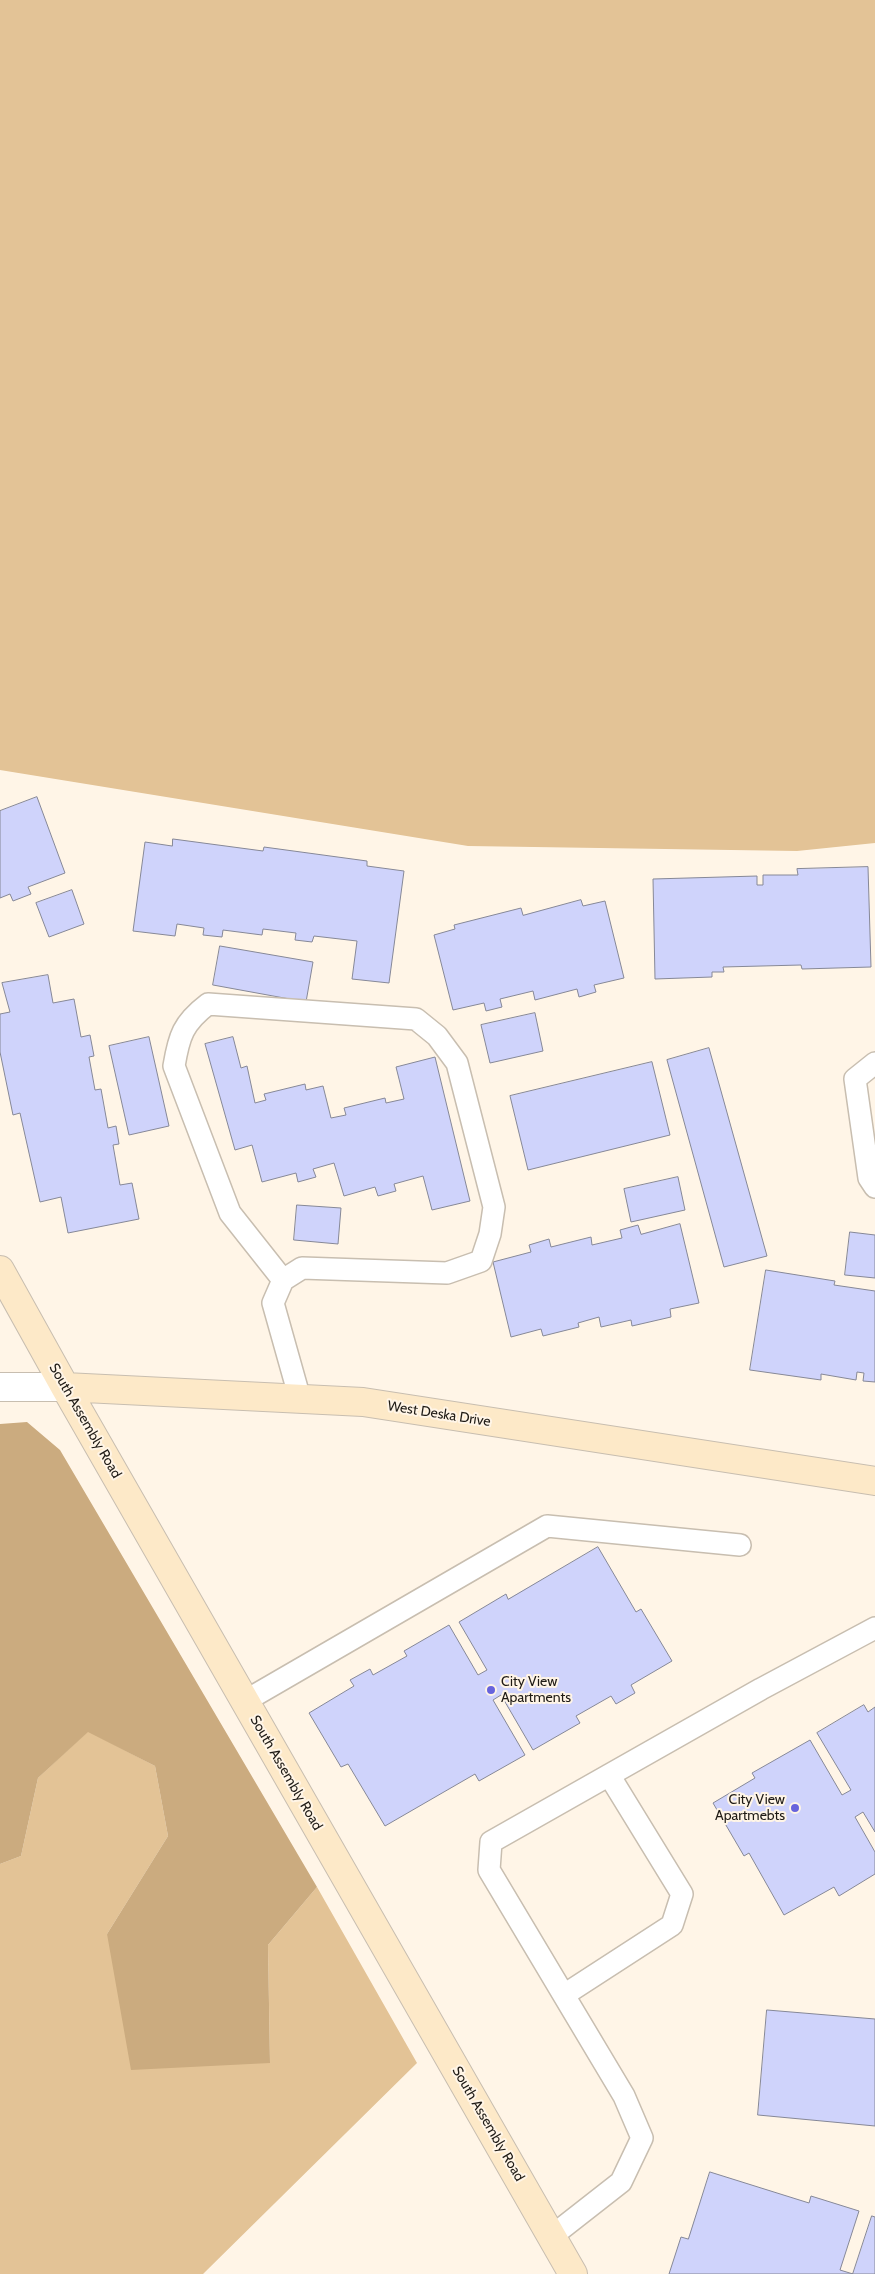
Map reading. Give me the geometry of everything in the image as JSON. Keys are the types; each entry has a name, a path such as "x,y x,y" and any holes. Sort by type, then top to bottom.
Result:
{"street":[{"name":"South Assembly Road","path":"0,1270 64,1387 573,2274"},
{"name":"West Deska Drive","path":"0,1387 64,1387 363,1402 875,1480"}],"lane":[{"path":"282,1280 230,1213 174,1066 178,1041 192,1017 208,1004 416,1020 437,1036 458,1063 494,1207 490,1234 481,1261 447,1273 302,1268 282,1280 273,1303 300,1399"},
{"path":"875,1063 855,1079 869,1178 875,1187"},
{"path":"245,1701 547,1526 740,1545"},
{"path":"552,2236 621,2182 642,2138 624,2096 489,1870 491,1842 761,1689 875,1628"},
{"path":"564,1995 672,1925 682,1894 609,1775"}],"shaded area":[{"path":"0,0 875,0 875,843 797,851 468,846 0,770"},
{"path":"27,1422 60,1450 317,1887 268,1945 270,2063 131,2070 107,1934 168,1836 155,1766 88,1732 38,1778 21,1856 0,1864 0,1424"},
{"path":"88,1731 155,1766 168,1836 107,1934 270,2063 268,1945 317,1887 417,2063 203,2274 0,2274 0,1864 21,1856 38,1778"}],"building":[{"path":"37,797 65,873 28,887 31,894 13,901 10,894 0,898 0,811"},
{"path":"173,839 263,851 264,847 367,861 367,866 404,871 389,983 352,979 357,941 314,936 312,942 295,940 296,933 263,929 262,935 223,930 222,937 203,935 204,928 177,924 175,936 133,931 145,842 172,846"},
{"path":"868,867 871,967 802,969 801,965 723,967 724,972 712,972 712,977 655,979 653,879 757,876 757,885 763,885 763,875 798,875 797,869"},
{"path":"72,890 84,924 49,937 36,903"},
{"path":"581,900 583,906 605,901 624,978 594,985 596,992 579,997 577,989 535,1000 533,991 500,999 502,1007 486,1011 484,1003 453,1010 434,935 455,929 454,925 521,908 523,915"},
{"path":"220,946 313,962 306,1002 213,985"},
{"path":"48,975 53,1003 74,999 81,1037 90,1035 94,1056 89,1057 95,1090 101,1089 108,1128 116,1126 119,1144 113,1145 120,1185 132,1183 139,1219 68,1233 61,1197 40,1202 20,1113 13,1115 0,1052 0,1014 10,1012 2,983"},
{"path":"535,1013 543,1051 490,1063 481,1025"},
{"path":"149,1037 169,1126 129,1135 109,1046"},
{"path":"233,1037 241,1068 247,1066 255,1103 266,1100 264,1094 305,1084 306,1090 323,1086 331,1118 346,1115 344,1108 385,1098 386,1103 404,1099 396,1067 435,1057 470,1201 432,1210 423,1176 394,1184 396,1191 378,1196 375,1187 344,1196 334,1163 313,1169 316,1177 298,1182 296,1173 262,1182 252,1145 235,1150 205,1044"},
{"path":"709,1048 767,1256 724,1267 667,1060"},
{"path":"652,1062 670,1135 528,1170 510,1096"},
{"path":"678,1177 685,1210 631,1222 624,1189"},
{"path":"297,1205 341,1208 338,1244 294,1240"},
{"path":"680,1224 699,1303 670,1309 671,1317 632,1326 631,1320 601,1327 599,1317 578,1323 579,1327 543,1336 541,1329 511,1337 493,1262 531,1252 529,1245 549,1239 551,1247 591,1237 592,1245 622,1238 620,1230 638,1225 641,1234"},
{"path":"850,1232 875,1235 875,1278 845,1275"},
{"path":"766,1270 835,1281 834,1285 875,1291 875,1382 863,1381 864,1373 857,1372 856,1380 821,1374 821,1380 750,1370"},
{"name":"City View Apartments","path":"598,1547 636,1612 641,1609 672,1661 631,1685 635,1693 616,1704 611,1696 576,1716 580,1723 533,1750 501,1695 493,1700 525,1755 479,1781 475,1774 385,1826 348,1764 341,1767 309,1713 354,1686 350,1680 370,1669 373,1675 407,1656 404,1651 449,1625 478,1675 487,1670 459,1622 506,1594 508,1599"},
{"name":"City View Apartmebts","path":"864,1705 868,1712 875,1707 875,1832 863,1812 855,1817 875,1852 875,1874 839,1896 834,1887 784,1915 749,1853 744,1856 713,1803 755,1778 752,1773 810,1740 842,1795 851,1790 817,1733"},
{"path":"767,2010 875,2019 875,2126 758,2115"},
{"path":"710,2172 809,2203 811,2196 859,2211 840,2270 853,2274 669,2274 681,2237 688,2239"},
{"path":"872,2216 875,2217 875,2274 853,2274"}],"place":[{"name":"City View Apartments","path":"491,1690"},
{"name":"City View Apartmebts","path":"795,1808"}]}
